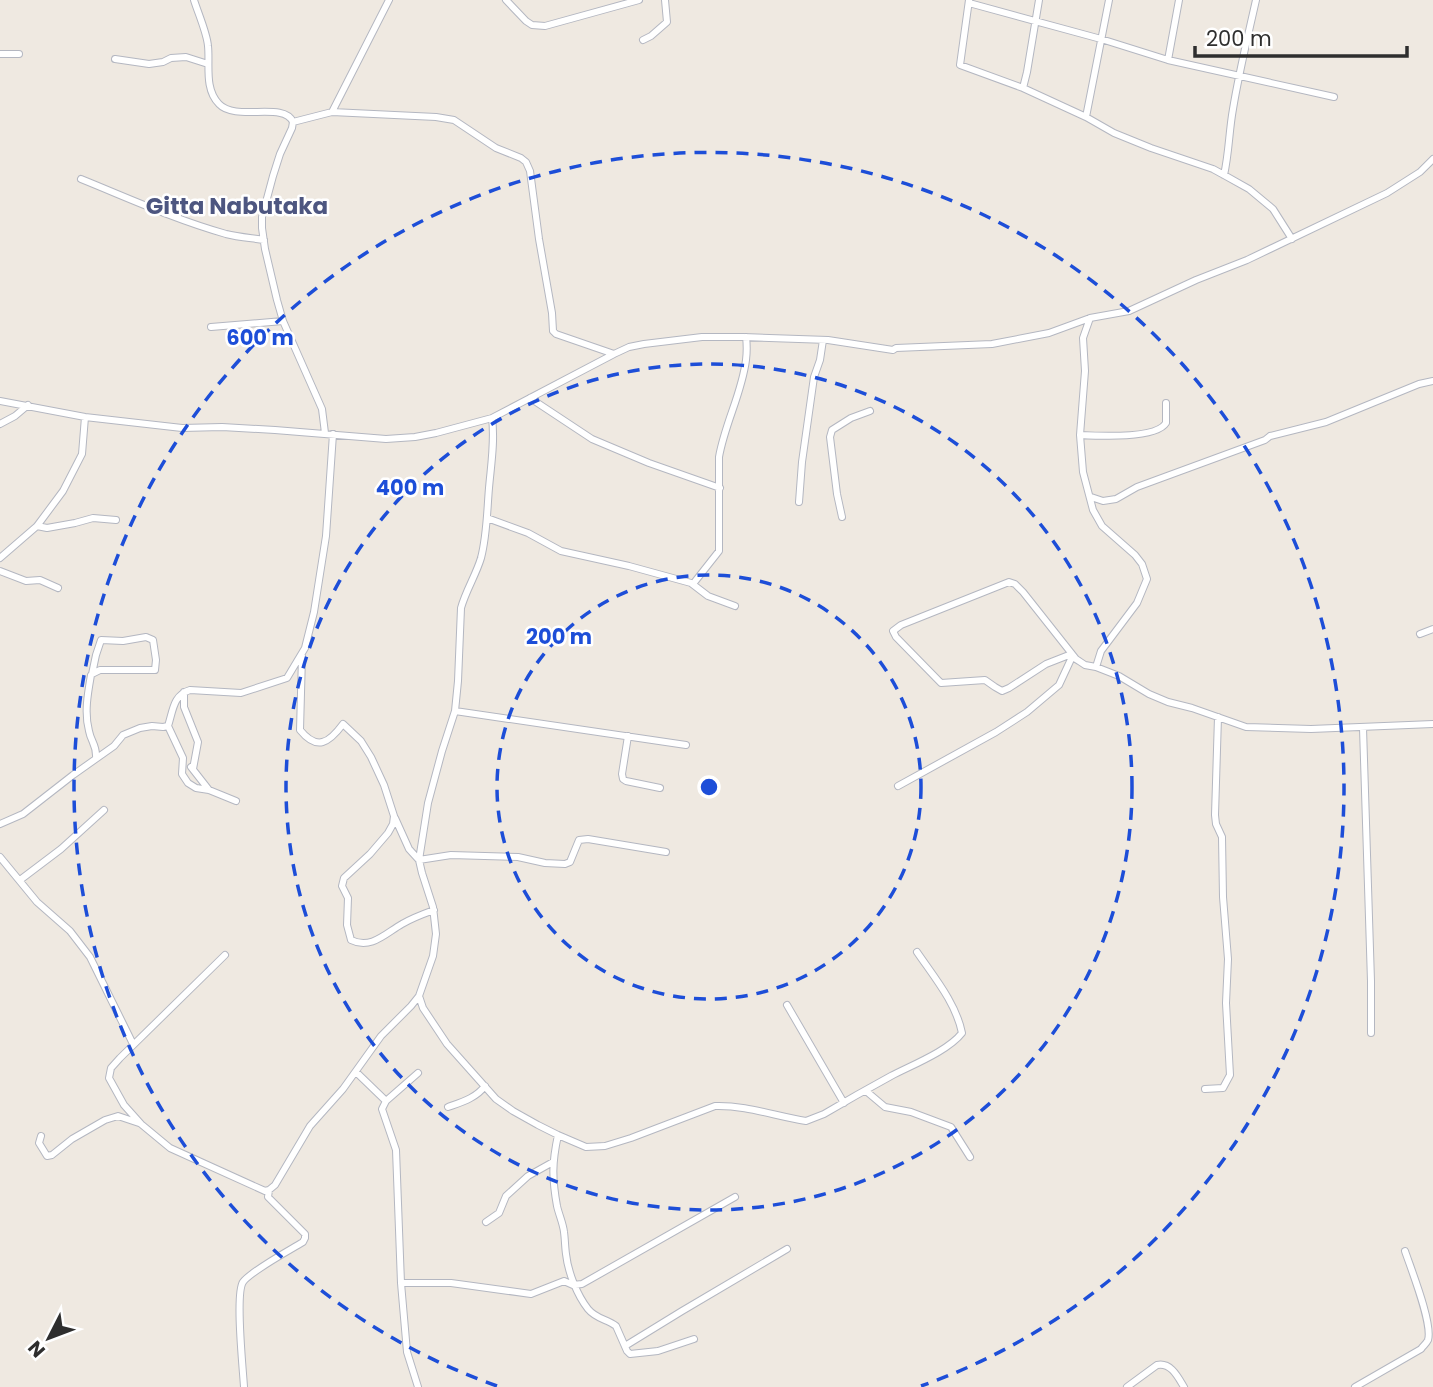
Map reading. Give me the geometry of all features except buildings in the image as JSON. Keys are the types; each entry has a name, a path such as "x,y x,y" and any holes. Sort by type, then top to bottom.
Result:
{"street":[{"path":"194,0 208,45 212,93 216,101 221,107 245,112 269,111 292,118 292,128 280,154 265,203 262,217 264,240 283,321 322,409 325,433"},
{"path":"332,112 388,0"},
{"path":"506,0 526,22 545,26 639,0"},
{"path":"643,40 667,22 665,0"},
{"path":"1023,88 1039,0"},
{"path":"1086,117 1110,0"},
{"path":"1168,60 1179,0"},
{"path":"1224,175 1238,76 1256,0"},
{"path":"1292,239 1273,209 1250,189 1213,169 1114,134 1086,117 1023,88 960,65 969,2 1168,60 1334,97"},
{"path":"0,54 19,54"},
{"path":"116,59 149,64 186,57 208,64"},
{"path":"293,122 332,112 436,117 454,120 496,148 524,160 531,179 553,331 614,354"},
{"path":"0,401 85,417 182,428 325,433 386,439 415,437 492,418 629,347 661,341 746,337 822,340 893,350 981,345 1049,333 1090,318 1129,311 1247,260 1395,188 1420,172 1433,159"},
{"path":"81,179 210,229 264,240"},
{"path":"1090,318 1083,338 1085,371 1080,435 1083,472 1093,510 1102,526 1135,555 1142,564 1147,579 1137,603 1101,651 1096,667"},
{"path":"211,327 283,321"},
{"path":"693,584 719,551 719,457 743,379 747,357 746,337"},
{"path":"799,502 814,377 820,360 822,340"},
{"path":"1091,497 1103,501 1116,499 1137,487 1270,436 1326,422 1419,384 1433,381"},
{"path":"530,398 592,439 720,488"},
{"path":"1080,435 1118,436 1161,429 1166,423 1166,403"},
{"path":"0,424 28,405"},
{"path":"842,517 830,437 832,430 851,418 870,411"},
{"path":"0,558 37,526 63,491 82,454 85,417"},
{"path":"244,1387 240,1302 242,1284 305,1238 305,1234 268,1197 270,1190 310,1126 356,1072 381,1036 419,996 433,956 436,934 434,910 419,860 428,803 455,711 461,608 481,556 487,518 492,418"},
{"path":"287,678 305,649 314,612 323,560 333,435"},
{"path":"37,526 47,528 93,518 116,520"},
{"path":"487,518 561,551 629,565 693,584 708,596 735,606"},
{"path":"0,571 26,581 40,580 58,588"},
{"path":"1075,659 1023,592 1009,582 901,625 893,631 941,683 985,680 1002,691 1046,664 1069,655 1075,659 1085,665 1119,676 1168,702 1246,727 1363,728 1433,724"},
{"path":"1420,634 1433,629"},
{"path":"92,674 100,670 155,670 153,640 146,637 122,641 101,640 96,655 89,687 86,718 89,734 97,748 96,758"},
{"path":"302,654 300,730 313,743 321,743 334,736 343,724 352,731 361,741 377,771 409,849 419,860"},
{"path":"898,786 1027,712 1059,685 1075,659"},
{"path":"209,790 183,758 169,726 173,705 184,692 190,690 241,693 287,678 301,679"},
{"path":"184,692 184,707 198,741 193,769"},
{"path":"455,711 687,745"},
{"path":"1205,1089 1223,1088 1230,1074 1222,837 1215,815 1218,717"},
{"path":"0,824 23,814 114,746 123,735 140,728 169,726"},
{"path":"1363,728 1371,1033"},
{"path":"628,736 622,779 660,788"},
{"path":"183,758 182,774 188,783 236,801"},
{"path":"20,880 61,849 104,810"},
{"path":"394,816 388,833 344,878 342,886 348,898 347,925 351,940 365,944 375,941 411,919 434,910"},
{"path":"419,860 451,855 518,857 565,864 570,862 579,840 588,839 666,852"},
{"path":"0,857 37,902 70,931 90,957 133,1044"},
{"path":"419,996 422,1008 447,1044 496,1099 558,1135 586,1147 605,1146 715,1106 750,1109 806,1121 824,1114 932,1055 962,1033 960,1019 917,952"},
{"path":"225,955 133,1044 111,1068 109,1078 124,1105 157,1138 184,1156 258,1189 270,1190"},
{"path":"787,1005 844,1103"},
{"path":"411,1006 422,1008"},
{"path":"356,1072 386,1101"},
{"path":"418,1073 386,1101 382,1109 396,1150 401,1283 407,1352 418,1387"},
{"path":"448,1107 480,1094 485,1087"},
{"path":"866,1091 885,1107 911,1112 951,1127 970,1157"},
{"path":"41,1136 39,1143 47,1156 52,1156 72,1139 105,1120 118,1116 141,1124"},
{"path":"558,1135 553,1162 558,1209 566,1256 586,1306 592,1313 616,1326 630,1354 664,1350 694,1339"},
{"path":"486,1222 499,1213 506,1196 528,1176 553,1162"},
{"path":"401,1283 451,1283 531,1294 564,1281 576,1286 735,1197"},
{"path":"625,1346 787,1250"},
{"path":"1355,1387 1421,1349 1428,1339 1426,1315 1405,1251"},
{"path":"1127,1387 1157,1365 1163,1364 1173,1370 1184,1387"}],"district":[{"name":"Gitta Nabutaka","path":"237,206"}]}
